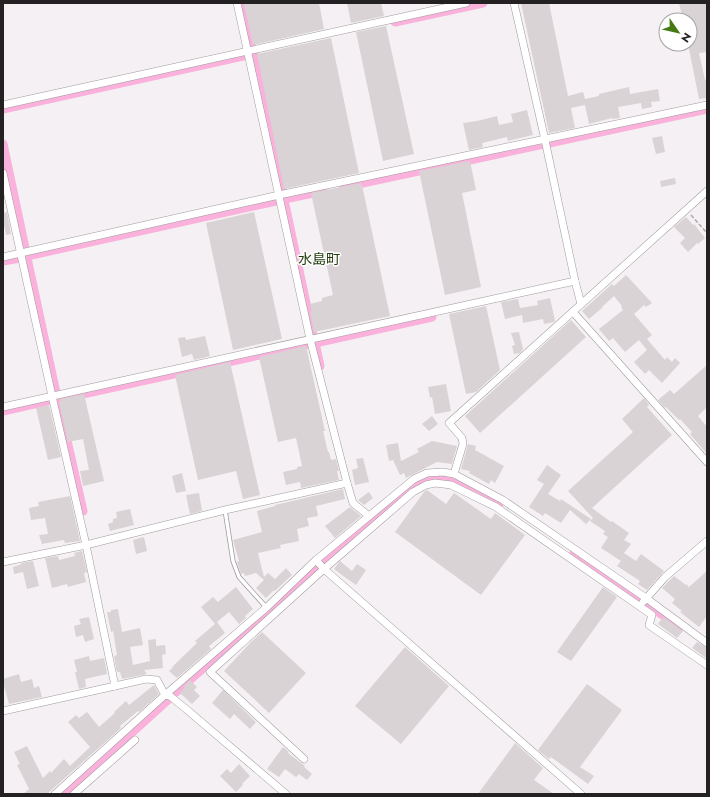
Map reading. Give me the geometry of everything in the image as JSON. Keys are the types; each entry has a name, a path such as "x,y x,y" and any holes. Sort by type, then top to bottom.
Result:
{"street":[{"path":"237,3 310,339 347,483 353,503 369,516"},
{"path":"3,105 466,3"},
{"path":"514,3 545,140 574,281 581,304"},
{"path":"3,257 279,195 707,106"},
{"path":"3,173 86,545 115,686"},
{"path":"454,474 463,444 462,438 449,423 707,191"},
{"path":"3,407 574,281"},
{"path":"573,312 707,462"},
{"path":"304,758 210,672 324,568 413,492 435,479 443,472"},
{"path":"55,794 165,695 267,607 316,560 414,479 427,473 443,472 454,474 503,500 643,602 652,615 649,625 707,665"},
{"path":"435,479 451,485 496,507 707,643"},
{"path":"3,562 86,545 225,510 347,483"},
{"path":"643,602 665,577 707,542"},
{"path":"316,560 581,794"},
{"path":"3,711 115,686 146,680 157,680 165,695 170,696 186,709 286,794"},
{"path":"74,794 135,740"}],"lane":[{"path":"225,510 233,561 239,577 267,607"}],"path":[{"path":"686,209 707,233"}],"building":[{"path":"244,3 319,3 324,29 253,45"},
{"path":"347,3 381,3 384,16 351,23"},
{"path":"521,3 549,3 568,96 583,92 585,99 629,87 630,94 658,89 660,101 651,102 652,107 642,109 641,103 618,107 620,118 612,118 589,124 585,105 571,108 575,128 549,133"},
{"path":"679,3 707,3 707,52 699,53 705,80 707,79 707,98 699,99 690,52 698,52 698,12 681,12"},
{"path":"386,26 414,154 383,161 356,32"},
{"path":"331,38 359,173 284,189 257,54"},
{"path":"527,110 533,135 508,141 507,137 482,143 483,147 469,150 463,123 497,116 499,125 513,122 511,114"},
{"path":"662,136 665,152 656,154 652,138"},
{"path":"470,161 476,190 462,193 481,287 445,295 419,171"},
{"path":"675,178 676,184 661,187 660,181"},
{"path":"361,183 390,316 314,332 310,304 322,301 322,298 333,295 311,193"},
{"path":"7,212 11,234 6,235 3,213"},
{"path":"254,212 282,339 233,350 206,223"},
{"path":"686,217 693,225 694,224 705,238 698,244 697,243 688,252 680,243 685,238 674,227"},
{"path":"626,275 652,303 646,307 644,305 634,314 652,335 647,339 665,360 667,357 672,362 675,358 680,363 662,383 649,370 645,374 634,362 647,350 639,340 625,352 613,338 609,341 599,329 623,310 621,307 622,306 614,296 589,319 582,311 612,284 614,286"},
{"path":"550,298 554,322 544,324 543,319 523,323 522,315 505,319 501,302 518,299 520,308 538,305 537,301"},
{"path":"486,306 500,370 476,392 466,394 449,314"},
{"path":"571,320 586,337 480,433 465,416"},
{"path":"519,332 523,349 520,353 514,354 512,346 515,345 511,333"},
{"path":"205,336 210,356 194,360 192,354 182,357 178,338 185,337 186,340"},
{"path":"306,346 325,431 323,431 328,452 331,460 336,459 339,471 337,471 339,480 301,488 300,482 286,485 283,472 297,469 297,467 302,466 296,438 278,442 259,357"},
{"path":"230,362 260,495 243,499 236,471 198,480 175,375"},
{"path":"707,365 707,407 698,416 707,427 707,454 690,434 692,432 680,419 679,420 666,407 665,408 658,400 670,390 674,394"},
{"path":"446,384 451,411 435,414 432,397 430,398 428,387"},
{"path":"84,394 104,481 83,486 80,471 89,470 83,439 68,442 59,402 61,402 60,399"},
{"path":"644,398 649,405 647,407 672,435 592,508 629,533 624,540 631,544 624,553 636,561 641,554 664,571 647,590 638,584 640,581 617,566 621,561 601,548 608,537 603,534 605,531 590,521 593,518 568,491 633,432 622,419"},
{"path":"49,405 61,457 48,460 36,408"},
{"path":"432,416 438,424 429,431 422,424"},
{"path":"432,441 457,446 452,464 437,462 406,478 404,473 400,475 393,460 389,461 386,445 398,443 401,461 419,452 417,449"},
{"path":"468,444 476,446 475,450 504,466 495,483 491,480 489,484 469,473 470,471 461,469"},
{"path":"363,458 369,482 355,485 352,470 358,468 356,459"},
{"path":"547,465 561,475 548,494 560,501 561,499 591,519 586,524 570,510 561,523 545,513 543,516 529,507 544,484 537,480"},
{"path":"182,473 186,491 176,493 172,476"},
{"path":"343,489 345,499 316,506 318,516 307,518 309,526 297,529 299,541 280,545 281,548 258,553 264,577 268,573 275,579 286,568 292,575 266,598 256,588 264,580 256,573 245,576 244,573 241,574 233,540 262,532 257,511 275,505"},
{"path":"427,490 446,504 454,493 491,519 495,513 525,535 481,595 395,532"},
{"path":"369,492 373,498 364,505 358,500"},
{"path":"199,493 202,511 190,514 186,495"},
{"path":"70,496 80,541 65,543 64,540 42,544 39,535 48,534 45,518 31,520 29,508 39,506 38,502"},
{"path":"350,507 361,516 335,538 325,526"},
{"path":"130,509 134,525 110,531 108,524 113,522 113,519 117,518 116,512"},
{"path":"144,537 147,551 136,554 133,540"},
{"path":"82,551 87,572 84,573 86,582 68,587 67,584 52,588 45,558 58,556 59,560 75,556 74,553"},
{"path":"33,561 39,586 27,589 23,572 14,574 13,567 22,564 21,563"},
{"path":"340,561 352,571 357,564 366,570 356,585 334,569"},
{"path":"707,571 707,616 699,627 680,612 682,611 672,603 675,599 662,588 674,576 689,587"},
{"path":"236,587 253,609 239,624 229,612 217,622 225,633 209,646 211,649 177,678 169,671 174,667 171,668 197,643 195,641 215,624 201,607 213,597 218,602"},
{"path":"603,587 617,597 571,661 557,652"},
{"path":"118,609 122,632 140,628 143,645 130,647 133,665 150,661 148,640 156,639 156,646 165,645 166,654 162,655 163,668 144,670 147,674 122,679 120,672 117,672 114,656 117,655 113,631 111,632 107,612"},
{"path":"89,617 94,639 85,642 83,635 76,637 74,626 81,624 79,619"},
{"path":"663,617 683,631 677,638 658,624"},
{"path":"262,632 306,673 269,713 224,671"},
{"path":"697,642 707,648 706,658 692,648"},
{"path":"405,647 449,686 401,744 355,706"},
{"path":"89,656 90,661 104,658 107,674 85,679 86,687 79,689 74,660"},
{"path":"19,674 21,682 32,679 34,688 39,686 42,697 9,704 3,686 3,679"},
{"path":"190,680 197,687 194,690 200,696 192,704 180,693"},
{"path":"587,684 622,710 580,767 594,776 588,784 551,757 549,759 538,750"},
{"path":"154,685 159,694 139,712 138,711 120,726 121,728 47,794 23,794 29,789 17,765 20,764 14,752 27,746 43,778 50,771 51,773 64,759 70,766 90,747 68,722 76,715 79,718 87,712 99,727 126,701 129,705"},
{"path":"223,690 256,722 250,729 234,714 230,719 212,703"},
{"path":"515,743 543,768 534,780 554,794 478,794"},
{"path":"283,747 312,774 307,780 299,774 296,777 285,769 279,777 267,769"},
{"path":"239,764 250,776 236,792 220,776 227,769 231,773"}],"waterway":[{"path":"242,3 252,47"},
{"path":"395,22 483,3"},
{"path":"254,55 282,189"},
{"path":"3,109 243,56"},
{"path":"549,143 707,109"},
{"path":"3,144 25,248"},
{"path":"344,187 544,144"},
{"path":"284,199 323,191"},
{"path":"284,200 313,336"},
{"path":"27,256 276,201"},
{"path":"3,261 20,258"},
{"path":"27,258 56,393"},
{"path":"320,366 315,343 432,317"},
{"path":"60,399 305,345"},
{"path":"3,411 47,401"},
{"path":"58,401 83,511"},
{"path":"176,692 410,486 421,480 441,477 450,479 501,502"},
{"path":"574,553 680,627"},
{"path":"64,794 170,698"}],"district":[{"name":"水島町","path":"319,259"}]}
